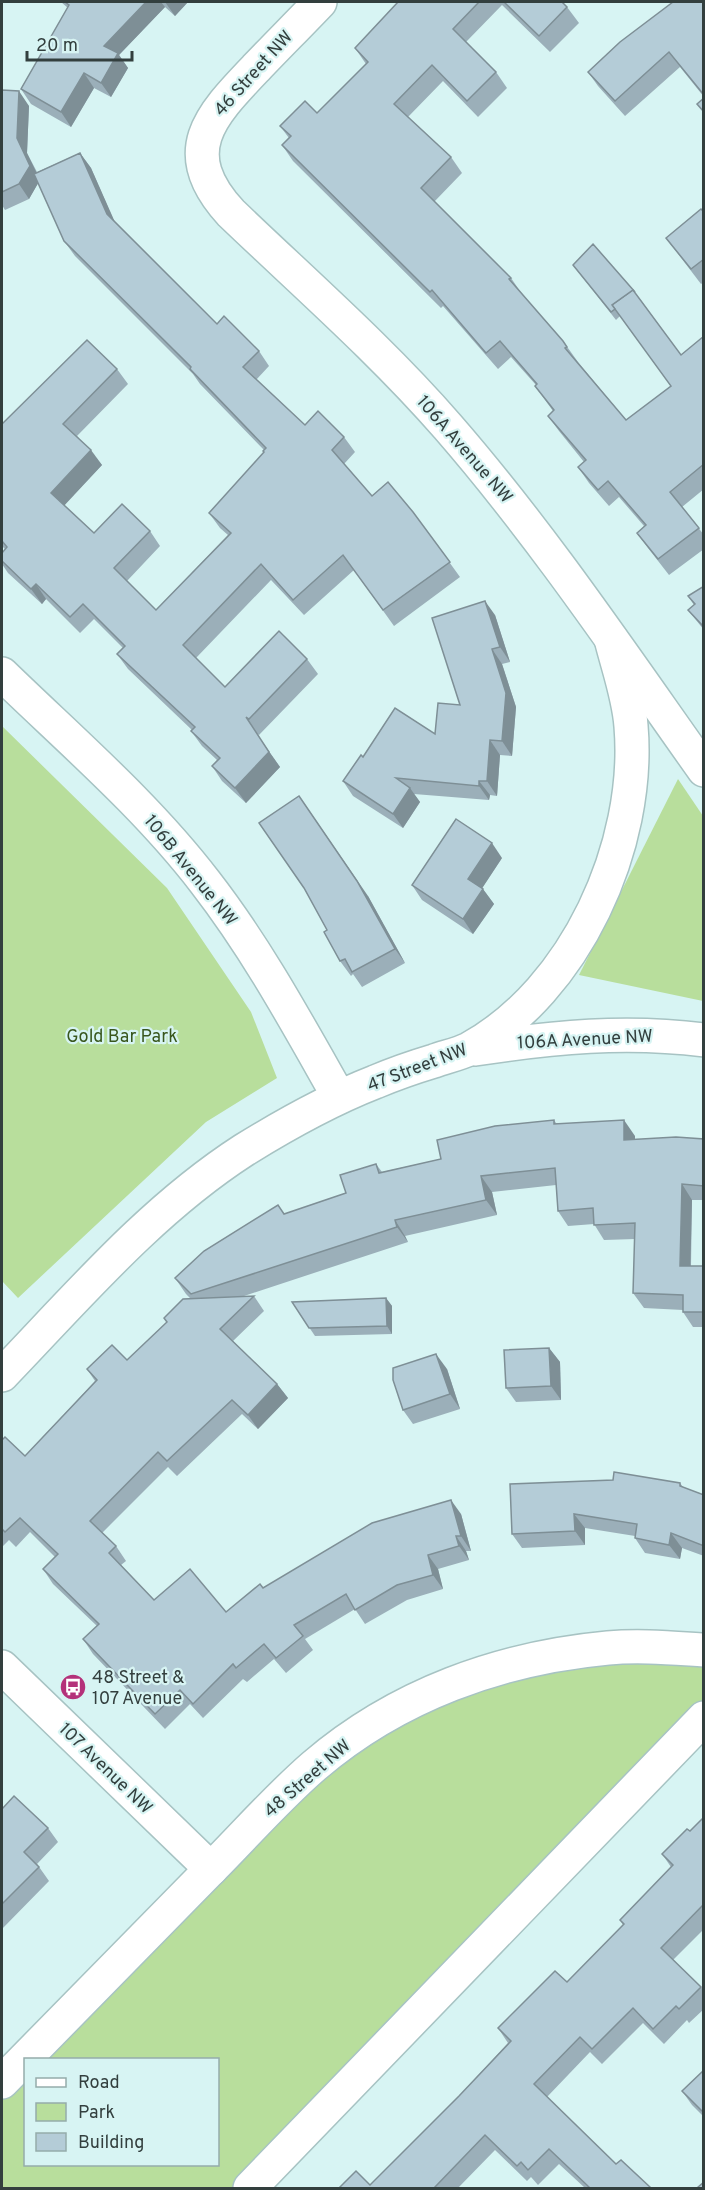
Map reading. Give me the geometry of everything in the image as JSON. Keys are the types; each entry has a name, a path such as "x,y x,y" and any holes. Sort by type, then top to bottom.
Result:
{"street":[{"name":"46 Street NW","path":"202,154 208,129 218,109 320,2"},
{"name":"106A Avenue NW","path":"202,154 209,184 218,199 358,334 446,425 515,507 704,770"},
{"name":"47 Street NW","path":"2,1376 116,1256 174,1203 242,1152 339,1097 408,1069 467,1050 508,1021 543,988 591,918 614,863 628,804 632,749 631,723 611,639"},
{"name":"106B Avenue NW","path":"2,674 153,821 204,881 267,970 339,1097"},
{"name":"106A Avenue NW","path":"467,1050 523,1041 618,1034 676,1036 704,1040"},
{"name":"48 Street NW","path":"26,2058 315,1766 383,1716 465,1677 513,1664 608,1648 653,1647 704,1650"},
{"name":"107 Avenue NW","path":"2,1667 211,1869"},
{"path":"250,2188 704,1718"},
{"name":"48 Street NW","path":"2,2082 24,2060"}],"green space":[{"name":"Gold Bar Park","path":"2,726 167,888 251,1012 277,1078 206,1122 18,1298 2,1281"},
{"path":"678,779 703,816 703,1001 579,975"},
{"path":"703,1650 703,1718 250,2188 2,2188 2,2082 24,2060 24,2166 219,2166 219,2058 26,2058 287,1791 465,1677"}],"building":[{"path":"65,2 146,2 104,46 118,53 101,83 84,73 61,112 21,89 69,5"},
{"path":"398,2 479,2 453,29 496,72 467,101 432,65 394,104 451,157 421,188 511,278 509,279 563,341 567,347 565,348 626,420 671,386 612,305 633,290 681,355 704,336 704,464 670,492 699,528 658,559 637,533 646,525 608,481 598,490 578,467 586,460 548,416 554,410 535,386 537,384 500,341 486,353 432,290 430,292 282,145 291,136 280,126 305,101 317,113 368,62 355,48"},
{"path":"504,2 562,2 567,7 539,36"},
{"path":"673,2 704,2 704,95 669,52 615,101 588,72 620,42"},
{"path":"2,90 19,91 17,138 30,166 19,184 2,192"},
{"path":"704,98 704,112 697,104"},
{"path":"80,153 107,214 217,324 224,316 259,351 243,367 305,425 318,411 344,437 332,450 372,496 388,482 450,562 383,610 343,555 293,600 261,564 183,645 225,687 279,631 307,659 249,719 246,717 269,752 235,788 212,766 220,758 191,731 195,727 117,654 125,646 83,604 70,617 36,584 31,589 2,561 2,553 7,547 2,541 2,424 87,340 117,369 63,424 91,450 51,493 94,533 122,504 150,531 114,568 156,610 231,533 209,513 266,448 190,369 191,367 64,241 34,174"},
{"path":"701,209 704,212 704,259 691,269 666,238"},
{"path":"593,244 635,292 633,290 612,305 615,309 611,312 573,265"},
{"path":"704,586 704,627 688,610 695,604 688,596"},
{"path":"485,601 500,647 492,649 506,693 502,741 490,740 487,781 479,781 479,786 396,778 410,788 393,814 343,781 361,755 363,757 395,708 435,734 438,703 460,705 432,618"},
{"path":"299,796 357,881 395,949 352,972 345,959 340,961 324,932 327,930 304,888 259,823"},
{"path":"456,819 492,843 468,879 483,889 463,919 412,885"},
{"path":"554,1120 554,1124 624,1120 624,1140 676,1137 704,1139 704,1186 682,1184 680,1266 704,1266 704,1312 683,1312 683,1295 633,1293 635,1223 594,1225 593,1208 558,1211 555,1168 481,1176 486,1200 395,1220 397,1227 191,1294 175,1278 204,1251 278,1205 284,1214 346,1193 340,1175 376,1164 379,1173 441,1159 437,1140 495,1126"},
{"path":"254,1296 220,1329 277,1384 248,1415 232,1400 167,1461 158,1452 90,1521 116,1546 109,1553 154,1600 190,1569 226,1612 260,1584 263,1588 372,1523 451,1500 461,1536 456,1536 459,1546 428,1555 433,1575 397,1585 355,1610 346,1594 294,1625 303,1636 276,1658 264,1644 236,1668 233,1664 193,1704 180,1690 155,1714 83,1639 99,1624 43,1569 58,1554 20,1518 5,1532 2,1529 2,1440 5,1437 25,1456 97,1380 87,1369 112,1345 127,1360 167,1322 164,1318 183,1299"},
{"path":"386,1298 387,1326 309,1328 292,1302"},
{"path":"549,1348 551,1386 506,1388 504,1350"},
{"path":"436,1354 450,1394 403,1410 393,1380 393,1368"},
{"path":"614,1472 680,1483 680,1486 704,1495 704,1546 671,1533 669,1545 635,1538 637,1524 574,1514 575,1531 512,1534 510,1484 613,1480"},
{"path":"14,1796 48,1828 24,1852 39,1867 2,1904 2,1809"},
{"path":"704,1817 704,1904 661,1948 701,1987 679,2009 676,2006 653,2029 633,2008 592,2049 580,2037 534,2084 616,2164 621,2160 651,2188 587,2188 589,2187 549,2149 528,2170 521,2162 517,2166 485,2135 434,2188 339,2188 356,2171 370,2185 459,2096 511,2041 498,2028 555,1971 567,1982 624,1924 620,1920 673,1865 662,1854 687,1829 690,1831"},
{"path":"704,2070 704,2113 682,2091"}],"place":[{"name":"48 Street & 107 Avenue","path":"73,1687"}]}
